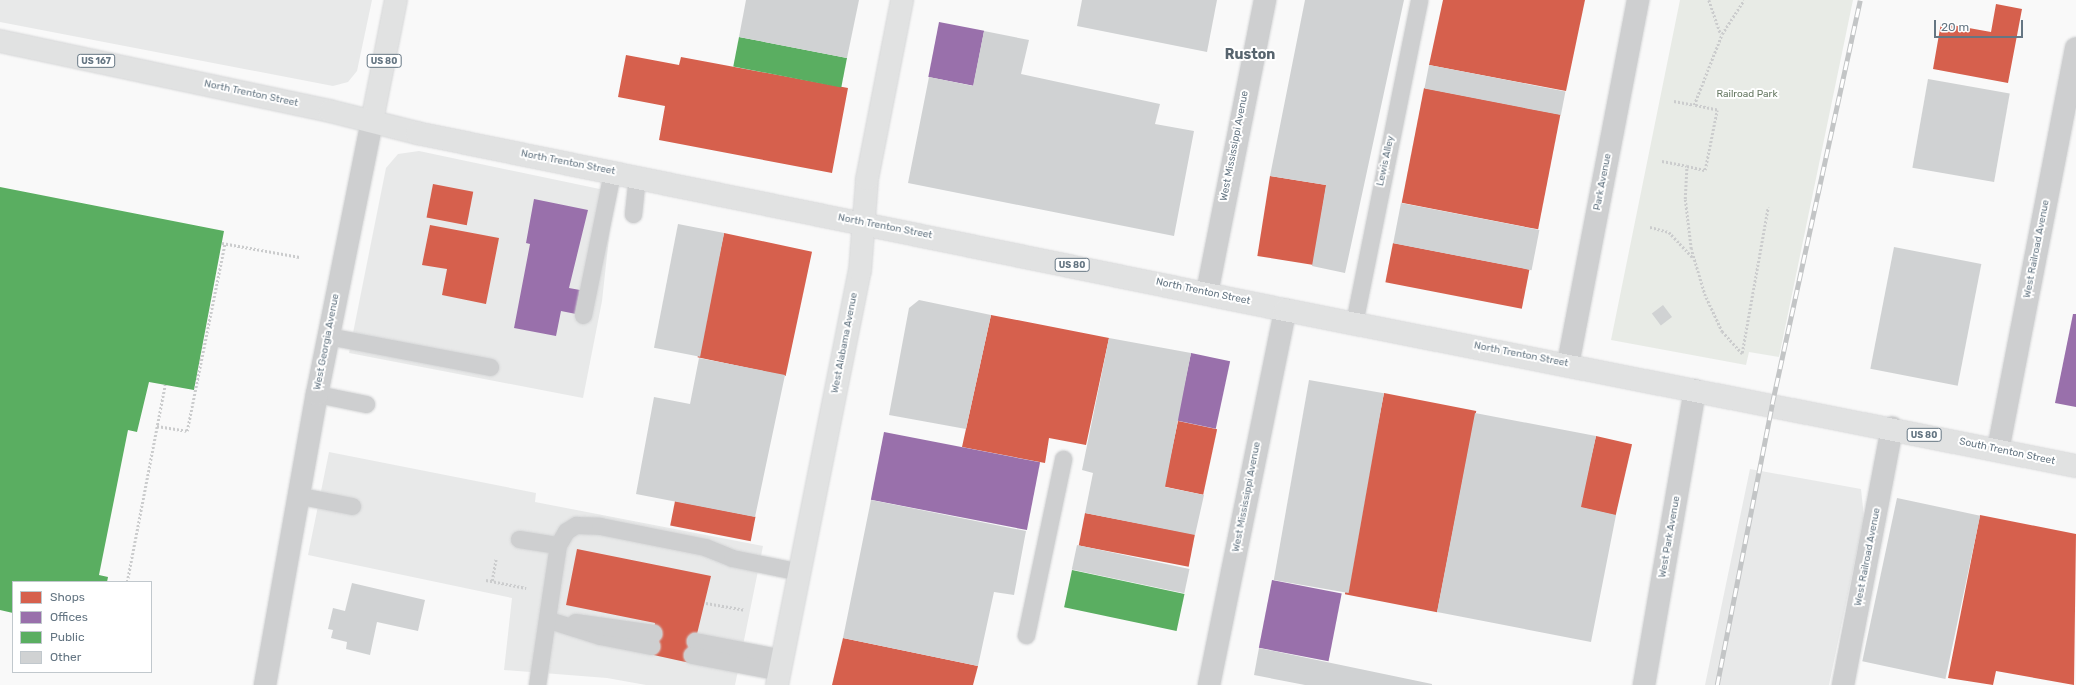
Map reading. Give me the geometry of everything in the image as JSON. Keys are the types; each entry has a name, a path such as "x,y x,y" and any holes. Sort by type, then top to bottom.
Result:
{"main road":[{"name":"West Georgia Avenue","path":"372,121 396,0"},
{"name":"West Alabama Avenue","path":"780,671 860,271 866,224 867,179 902,0"},
{"name":"North Trenton Street","path":"0,41 612,172 1285,310 1772,404"},
{"name":"South Trenton Street","path":"1772,404 2076,466"}],"street":[{"name":"West Mississippi Avenue","path":"1206,293 1265,0"},
{"name":"Park Avenue","path":"1568,364 1638,0"},
{"name":"West Railroad Avenue","path":"1998,450 2073,84 2076,49"},
{"name":"West Georgia Avenue","path":"265,685 301,496 328,336 372,121"},
{"name":"West Mississippi Avenue","path":"1209,685 1285,310"},
{"name":"West Park Avenue","path":"1644,685 1695,390"},
{"name":"West Railroad Avenue","path":"1843,685 1892,428"}],"lane":[{"name":"Lewis Alley","path":"1354,323 1419,0"},
{"path":"583,315 612,172"},
{"path":"632,214 637,177"},
{"path":"328,336 490,367"},
{"path":"317,394 366,404"},
{"path":"1026,635 1063,459"},
{"path":"301,496 352,506"},
{"path":"537,685 549,620 548,599 558,545 566,531 589,524 705,547 732,558 800,572"},
{"path":"519,539 558,545"},
{"path":"549,620 603,623 652,640"},
{"path":"693,648 780,671"}],"path":[{"path":"1709,0 1722,34"},
{"path":"1694,105 1722,34 1744,0"},
{"path":"1662,161 1705,170 1717,110 1674,101"},
{"path":"1686,166 1685,199 1694,260 1705,296 1722,332 1742,354 1768,207"},
{"path":"1650,227 1669,232 1694,260"},
{"path":"157,426 187,431 224,243 300,257"},
{"path":"127,581 165,385"},
{"path":"492,581 496,558"},
{"path":"486,580 531,589"},
{"path":"706,603 744,610"}],"shaded area":[{"path":"0,0 372,0 357,71 348,82 333,86 0,22"},
{"path":"419,151 614,192 602,301 583,398 349,353 386,168 398,154"},
{"path":"329,452 536,493 535,502 763,546 735,685 646,685 607,678 504,670 512,598 308,555"},
{"path":"1750,469 1861,489 1864,517 1829,685 1705,685"}],"green space":[{"name":"Railroad Park","path":"1680,0 1853,0 1779,357 1749,352 1746,365 1611,340"}],"building: Shops":[{"path":"1443,0 1585,0 1566,91 1429,65"},
{"path":"1996,4 2022,9 2008,83 1933,69 1941,23 1991,32"},
{"path":"626,55 679,65 681,57 848,88 832,173 659,140 665,106 618,97"},
{"path":"1424,88 1560,115 1538,229 1402,203"},
{"path":"1270,176 1326,185 1314,265 1257,256"},
{"path":"433,184 473,192 467,225 427,217"},
{"path":"430,225 499,238 486,304 442,295 447,269 422,265"},
{"path":"724,233 812,252 786,376 698,357"},
{"path":"1393,243 1529,270 1522,309 1385,282"},
{"path":"991,315 1109,338 1086,445 1049,438 1045,463 962,447"},
{"path":"1384,393 1476,411 1437,612 1345,594"},
{"path":"1178,421 1217,429 1203,495 1164,487"},
{"path":"1596,436 1632,444 1616,515 1580,507"},
{"path":"675,501 755,517 751,541 670,526"},
{"path":"1085,513 1195,534 1189,567 1079,545"},
{"path":"1980,515 2076,534 2074,685 1996,671 1993,685 1948,678"},
{"path":"577,549 711,576 690,663 649,654 655,623 566,605"},
{"path":"843,638 978,666 973,685 832,685"}],"building: Offices":[{"path":"939,22 984,31 973,86 928,77"},
{"path":"534,199 588,210 569,288 580,290 576,314 561,311 556,336 514,328 530,244 526,243"},
{"path":"2073,314 2076,314 2076,407 2055,403"},
{"path":"1191,353 1230,361 1216,429 1177,420"},
{"path":"884,432 1040,462 1027,530 871,500"},
{"path":"1272,580 1342,594 1329,661 1259,648"}],"building: Public":[{"path":"739,37 847,58 841,87 733,66"},
{"path":"0,187 224,231 194,390 149,382 137,432 128,430 99,575 108,577 107,581 12,581 12,613 0,610"},
{"path":"1072,570 1184,594 1177,631 1064,607"}],"building: Other":[{"path":"746,0 859,0 847,58 739,37"},
{"path":"1082,0 1217,0 1207,52 1077,26"},
{"path":"1305,0 1404,0 1345,273 1312,266 1326,185 1270,176"},
{"path":"984,31 1029,40 1021,74 1160,104 1155,124 1194,131 1174,236 908,183 929,77 973,86"},
{"path":"1429,65 1565,92 1561,115 1424,89"},
{"path":"1928,79 2010,93 1994,182 1912,168"},
{"path":"1401,203 1539,230 1532,270 1393,243"},
{"path":"678,224 724,233 700,357 654,348"},
{"path":"1894,247 1981,264 1958,386 1870,369"},
{"path":"919,300 991,315 966,429 889,415 909,308"},
{"path":"1663,305 1672,317 1661,325 1652,313"},
{"path":"1109,338 1191,353 1165,487 1204,495 1195,535 1085,513 1093,473 1082,470"},
{"path":"699,358 785,375 755,517 636,494 654,397 690,404"},
{"path":"1309,380 1384,393 1349,593 1274,580"},
{"path":"1475,413 1596,436 1581,507 1616,515 1591,642 1437,612"},
{"path":"1897,498 1980,516 1945,679 1862,661"},
{"path":"871,500 1026,531 1014,595 994,592 978,666 843,638"},
{"path":"1077,545 1189,569 1184,593 1072,569"},
{"path":"352,583 425,600 418,631 377,622 370,655 346,649 347,642 331,638 333,630 328,629 333,608 345,611"},
{"path":"1259,648 1432,685 1305,685 1254,675"}],"railway":[{"path":"1717,685 1772,404 1860,0"}],"district":[{"name":"Ruston","path":"1250,55"}]}
